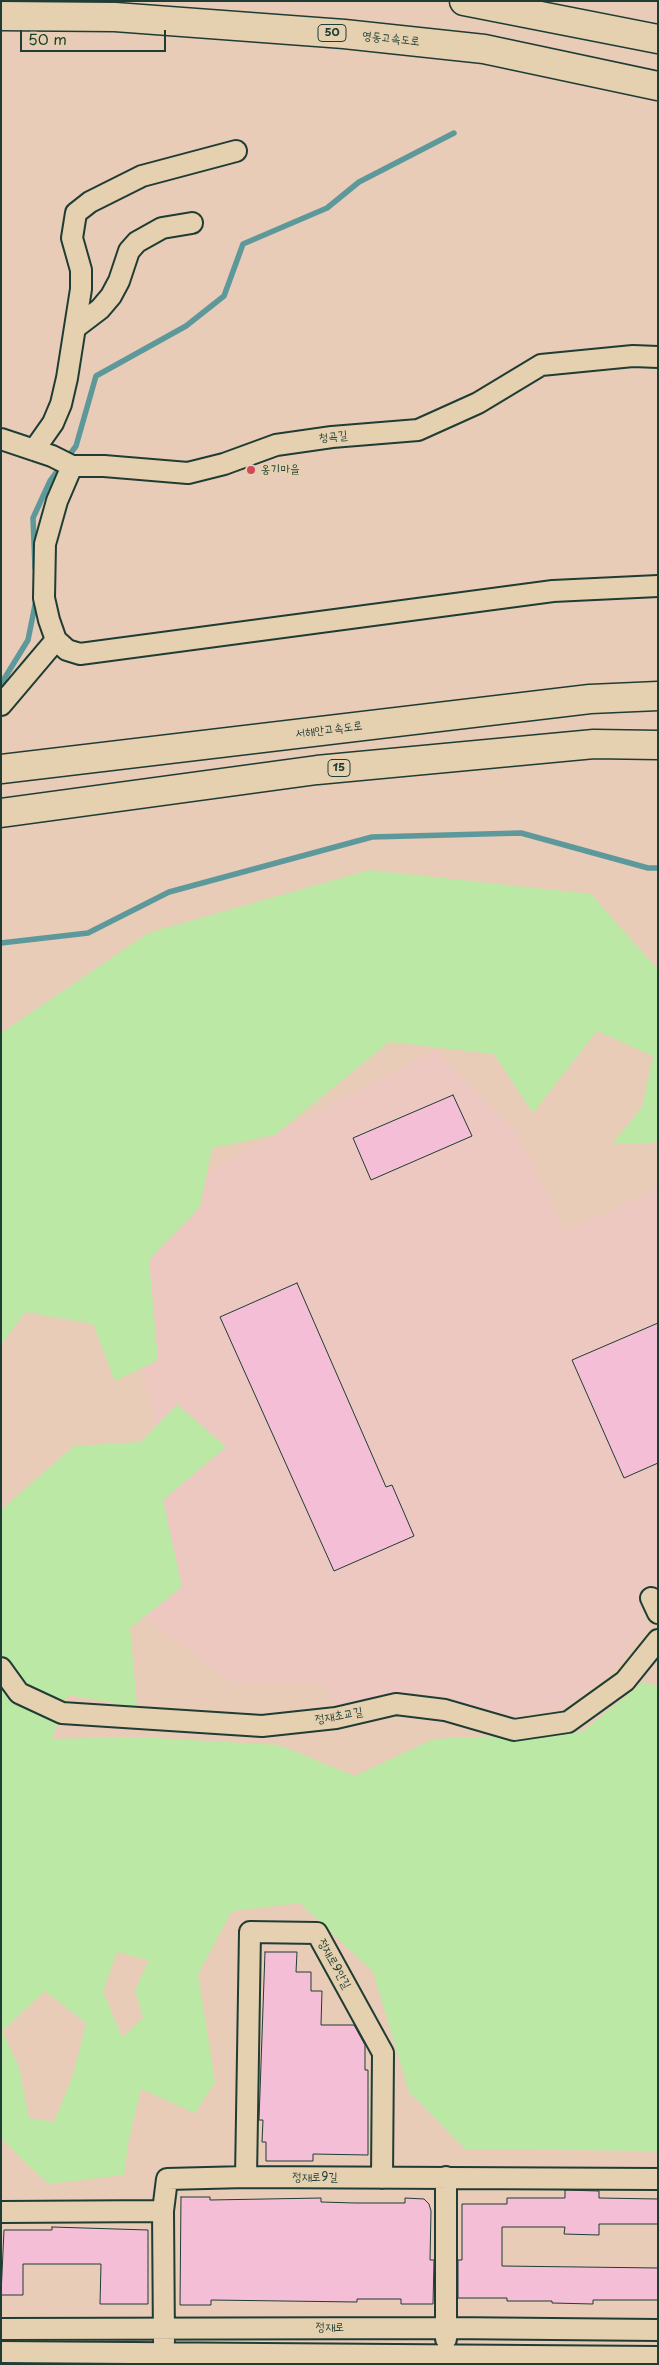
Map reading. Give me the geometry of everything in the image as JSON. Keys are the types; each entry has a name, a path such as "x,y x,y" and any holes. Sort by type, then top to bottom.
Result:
{"highway":[{"path":"464,1 658,39"},
{"name":"영동고속도로","path":"1,16 115,17 344,34 484,49 658,86"},
{"name":"서해안고속도로","path":"1,769 590,699 658,696"},
{"name":"15","path":"12,812 317,770 594,744 658,745"}],"street":[{"path":"34,450 53,423 61,404 75,328 81,279 72,238 76,213 90,202 142,176 236,151"},
{"path":"75,328 100,309 111,296 119,280 128,251 137,242 162,228 192,223"},
{"name":"청곡길","path":"1,439 52,456 72,466 104,466 188,473 224,464 276,445 332,437 418,430 478,403 542,364 633,356 658,357"},
{"path":"72,466 58,501 45,544 44,598 56,640 68,650 80,654 553,591 658,586"},
{"path":"1,705 56,640"},
{"name":"정재초교길","path":"1,1668 19,1693 62,1713 262,1726 336,1718 396,1704 445,1710 514,1730 568,1722 625,1681 658,1640"},
{"name":"정재로9안길","path":"246,2177 250,1932 316,1933 383,2053 382,2178"},
{"name":"정재로9길","path":"163,2211 167,2179 246,2177 658,2178"},
{"path":"445,2359 447,2328 446,2177"},
{"path":"1,2212 163,2211 164,2359"},
{"name":"정재로","path":"1,2330 447,2328 658,2330"},
{"path":"1,2352 164,2359 658,2357"}],"shaded area":[{"path":"435,1050 517,1132 565,1231 658,1188 658,1597 640,1605 645,1628 611,1672 560,1709 503,1716 455,1703 408,1694 336,1705 323,1684 232,1683 127,1604 155,1471 155,1419 134,1343 151,1230 218,1164"}],"green space":[{"path":"369,870 591,894 658,970 658,1140 651,1143 613,1143 642,1107 653,1056 597,1031 533,1113 494,1054 389,1042 275,1135 212,1148 200,1207 149,1260 158,1360 115,1381 93,1324 25,1312 1,1345 1,1033 148,933"},
{"path":"177,1404 226,1447 163,1500 182,1587 130,1628 137,1707 68,1695 52,1739 138,1737 279,1745 355,1776 433,1739 582,1732 643,1682 658,1686 658,2151 465,2149 409,2092 373,1972 300,1903 232,1911 198,1974 215,2082 195,2113 141,2089 129,2138 124,2175 48,2184 1,2138 1,1510 74,1446 141,1442","holes":["117,1952 149,1960 135,1990 143,2018 122,2037 103,1991","45,1991 86,2023 73,2075 54,2122 29,2118 19,2067 2,2031"]}],"building":[{"path":"453,1095 472,1136 371,1180 353,1138"},
{"path":"297,1283 386,1487 392,1485 414,1536 334,1571 220,1317"},
{"path":"658,1323 658,1463 624,1478 572,1360"},
{"path":"265,1952 297,1952 296,1972 311,1972 311,1991 322,1991 321,2025 354,2025 365,2045 365,2070 368,2070 368,2155 313,2154 313,2161 266,2161 266,2142 262,2142 263,2120 259,2120"},
{"path":"565,2190 599,2191 599,2198 658,2199 658,2224 599,2224 599,2235 564,2234 565,2227 502,2227 502,2266 658,2268 658,2300 593,2300 593,2304 552,2303 552,2301 507,2301 507,2298 458,2298 458,2260 462,2260 462,2204 507,2204 507,2198 565,2198"},
{"path":"181,2197 210,2197 210,2200 321,2198 321,2202 355,2203 405,2203 405,2198 424,2199 429,2204 431,2211 430,2260 434,2260 433,2304 401,2304 401,2299 357,2299 357,2302 211,2300 211,2305 180,2305"},
{"path":"52,2227 148,2230 148,2304 100,2304 101,2264 23,2264 23,2295 1,2295 4,2230 52,2230"}],"waterway":[{"path":"35,568 33,518 50,481 76,446 96,376 186,326 224,296 243,244 327,208 359,182 454,133"},
{"path":"1,684 28,640 36,600"},
{"path":"1,943 88,933 169,892 372,837 521,833 648,868 658,868"}],"place":[{"name":"옹기마을","path":"251,470"}]}
